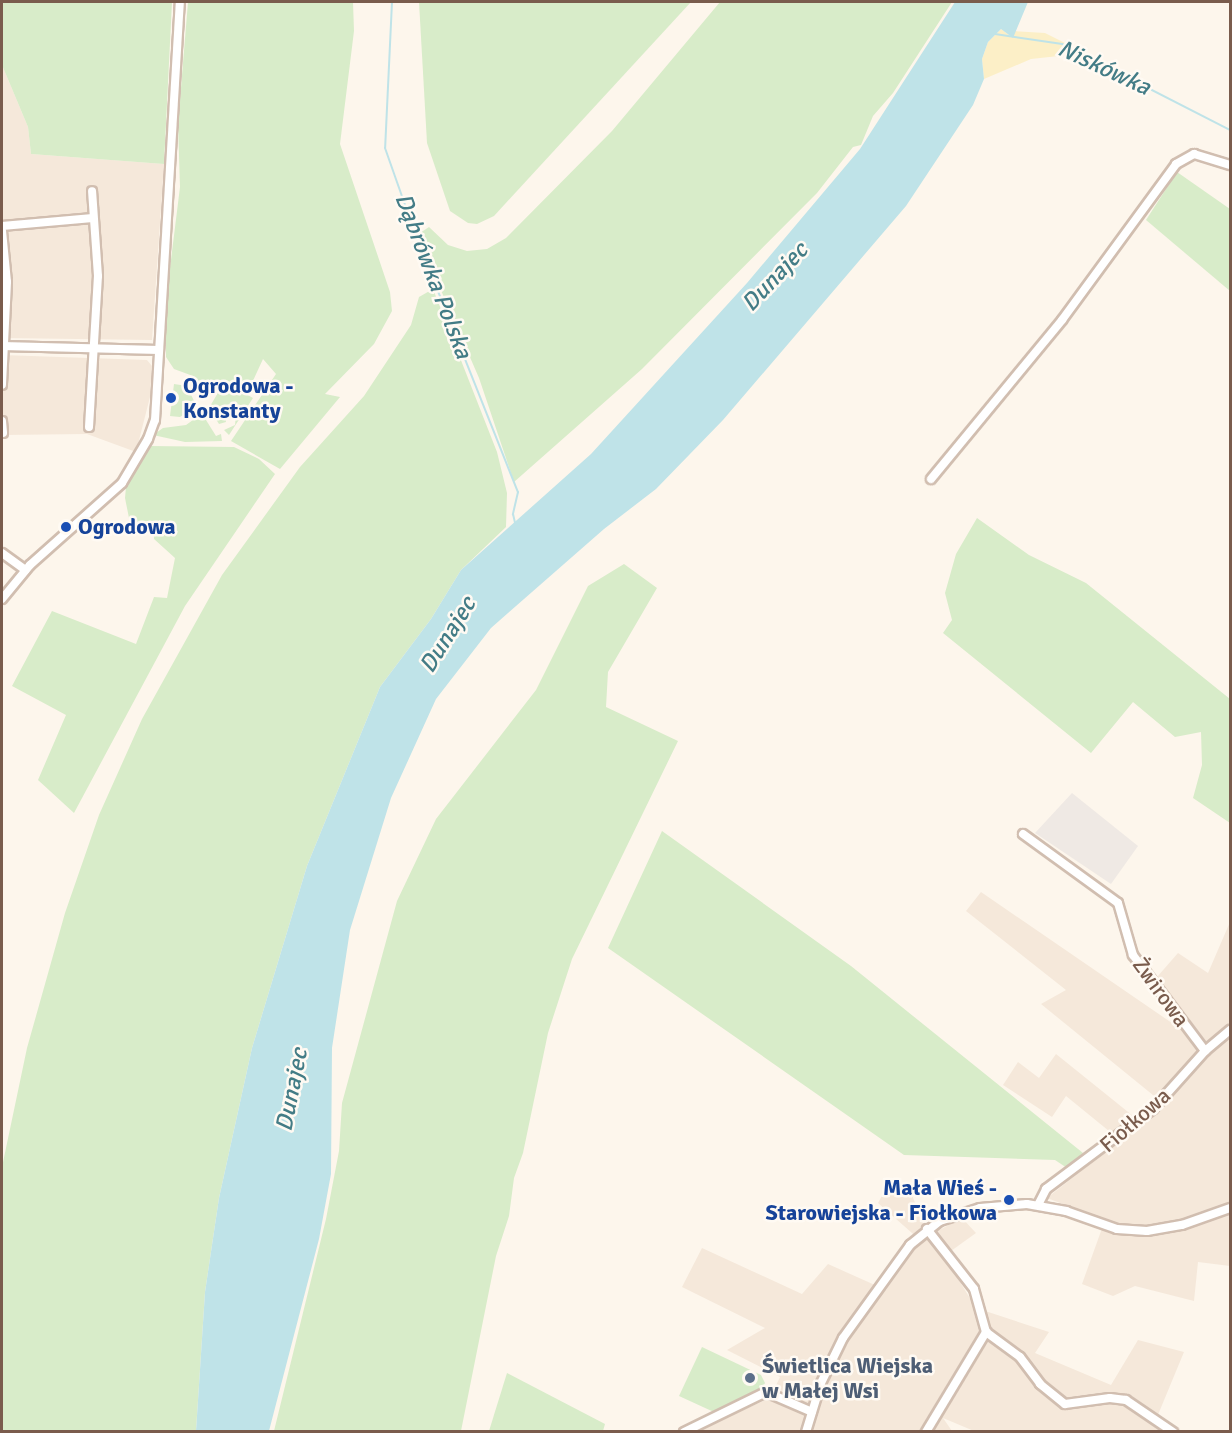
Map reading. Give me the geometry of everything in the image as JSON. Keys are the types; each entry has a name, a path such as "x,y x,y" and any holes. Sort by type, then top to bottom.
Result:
{"street":[{"path":"2,599 25,570 122,483 135,464 155,420 180,2"},
{"path":"931,479 1030,361 1176,164 1194,154 1230,165"},
{"path":"89,427 98,276 92,191"},
{"path":"2,385 7,282 2,228 93,218"},
{"path":"3,346 159,350"},
{"path":"2,421 3,433"},
{"path":"2,553 25,570"},
{"name":"Żwirowa","path":"1023,834 1118,903 1132,955 1205,1052"},
{"name":"Fiołkowa","path":"1038,1205 1046,1190 1153,1109 1205,1052 1230,1030"},
{"path":"806,1431 829,1361 843,1338 910,1245 927,1229 951,1216 980,1208 1038,1205 1138,1231 1182,1225 1230,1208"},
{"path":"927,1229 974,1289 986,1332 1020,1357 1040,1384 1065,1404 1110,1398 1126,1400 1173,1431"},
{"path":"926,1431 986,1332"},
{"path":"684,1431 766,1392 812,1412"}],"shaded area":[{"path":"2,65 28,127 31,154 164,164 152,340 2,338"},
{"path":"2,355 147,360 152,366 150,397 136,452 87,434 2,435"},
{"path":"1072,793 1138,846 1111,884 1035,833"},
{"path":"981,892 1185,1032 1157,977 1178,953 1208,973 1230,922 1230,1266 1198,1262 1194,1301 1135,1286 1113,1296 1082,1284 1105,1220 1047,1198 1120,1140 1066,1096 1052,1117 1003,1085 1018,1062 1039,1078 1056,1054 1143,1124 1164,1104 1041,1004 1066,990 966,911"},
{"path":"891,1179 910,1190 928,1236 962,1218 976,1233 944,1256 976,1308 1049,1332 1035,1353 1111,1385 1138,1340 1184,1352 1155,1422 1166,1431 974,1431 943,1418 952,1431 696,1431 770,1398 780,1377 727,1350 765,1328 682,1287 702,1248 802,1294 828,1264 886,1290 921,1241 878,1203"}],"green space":[{"path":"2,2 172,2 164,164 31,154 28,127 2,65"},
{"path":"188,2 353,2 354,31 340,144 390,292 392,311 374,344 325,394 340,397 280,469 231,441 276,374 263,359 251,385 235,388 253,398 229,435 224,430 235,425 236,415 230,413 225,417 226,422 219,424 209,408 219,391 204,390 193,376 174,369 166,357 166,300 180,187 178,124"},
{"path":"419,2 691,2 494,216 477,224 468,223 450,211 427,143"},
{"path":"720,2 952,2 893,93 873,116 861,145 853,147 817,193 642,369 514,482 479,378 417,235 429,227 448,245 467,251 487,249 506,238 612,131"},
{"path":"1177,172 1230,209 1230,291 1146,220"},
{"path":"433,289 497,452 507,493 506,527 461,570 431,619 380,687 307,866 252,1048 219,1198 205,1292 196,1431 2,1432 2,1167 27,1048 65,913 99,815 142,719 222,575 300,467 364,396 411,325 419,297"},
{"path":"174,384 187,386 194,401 191,410 180,417 170,416"},
{"path":"207,410 206,420 216,436 221,434 222,441 185,442 153,435 163,428 186,425"},
{"path":"150,446 234,447 259,459 275,474 185,606 74,813 38,780 66,715 12,686 52,611 136,644 154,597 167,598 175,558 154,539 154,531 129,518 125,498 126,487"},
{"path":"977,518 1029,555 1086,583 1230,699 1230,823 1193,798 1202,765 1201,732 1175,737 1133,702 1091,753 943,633 952,620 945,593 956,554"},
{"path":"624,564 657,588 608,672 606,707 678,741 572,959 548,1033 523,1153 514,1178 509,1216 496,1256 461,1431 274,1431 326,1219 339,1151 342,1103 397,901 436,819 536,690 588,586"},
{"path":"662,831 851,966 1083,1153 1067,1168 1055,1160 904,1155 608,948"},
{"path":"702,1347 761,1375 765,1383 762,1389 716,1413 679,1396"},
{"path":"507,1373 605,1424 603,1431 489,1431"}],"sand":[{"path":"1001,29 1013,38 1014,31 1045,33 1071,46 1077,54 1031,59 984,79 982,59 988,42"}],"water":[{"name":"Dunajec","path":"955,2 1028,2 1013,38 1001,29 988,42 982,59 984,79 973,105 906,206 723,420 656,489 604,529 491,628 436,699 391,798 350,930 332,1048 331,1174 319,1239 269,1431 196,1431 205,1292 219,1198 252,1048 307,866 380,687 431,619 461,570 591,454 747,283 860,149"}],"waterway":[{"name":"Dąbrówka Polska","path":"392,2 385,148 416,236 518,492 513,514 515,523"},
{"name":"Niskówka","path":"995,34 1062,44 1230,130"}],"place":[{"name":"Ogrodowa - Konstanty","path":"171,398"},
{"name":"Ogrodowa","path":"66,527"},
{"name":"Mała Wieś - Starowiejska - Fiołkowa","path":"1009,1200"},
{"name":"Świetlica Wiejska w Małej Wsi","path":"750,1378"}]}
